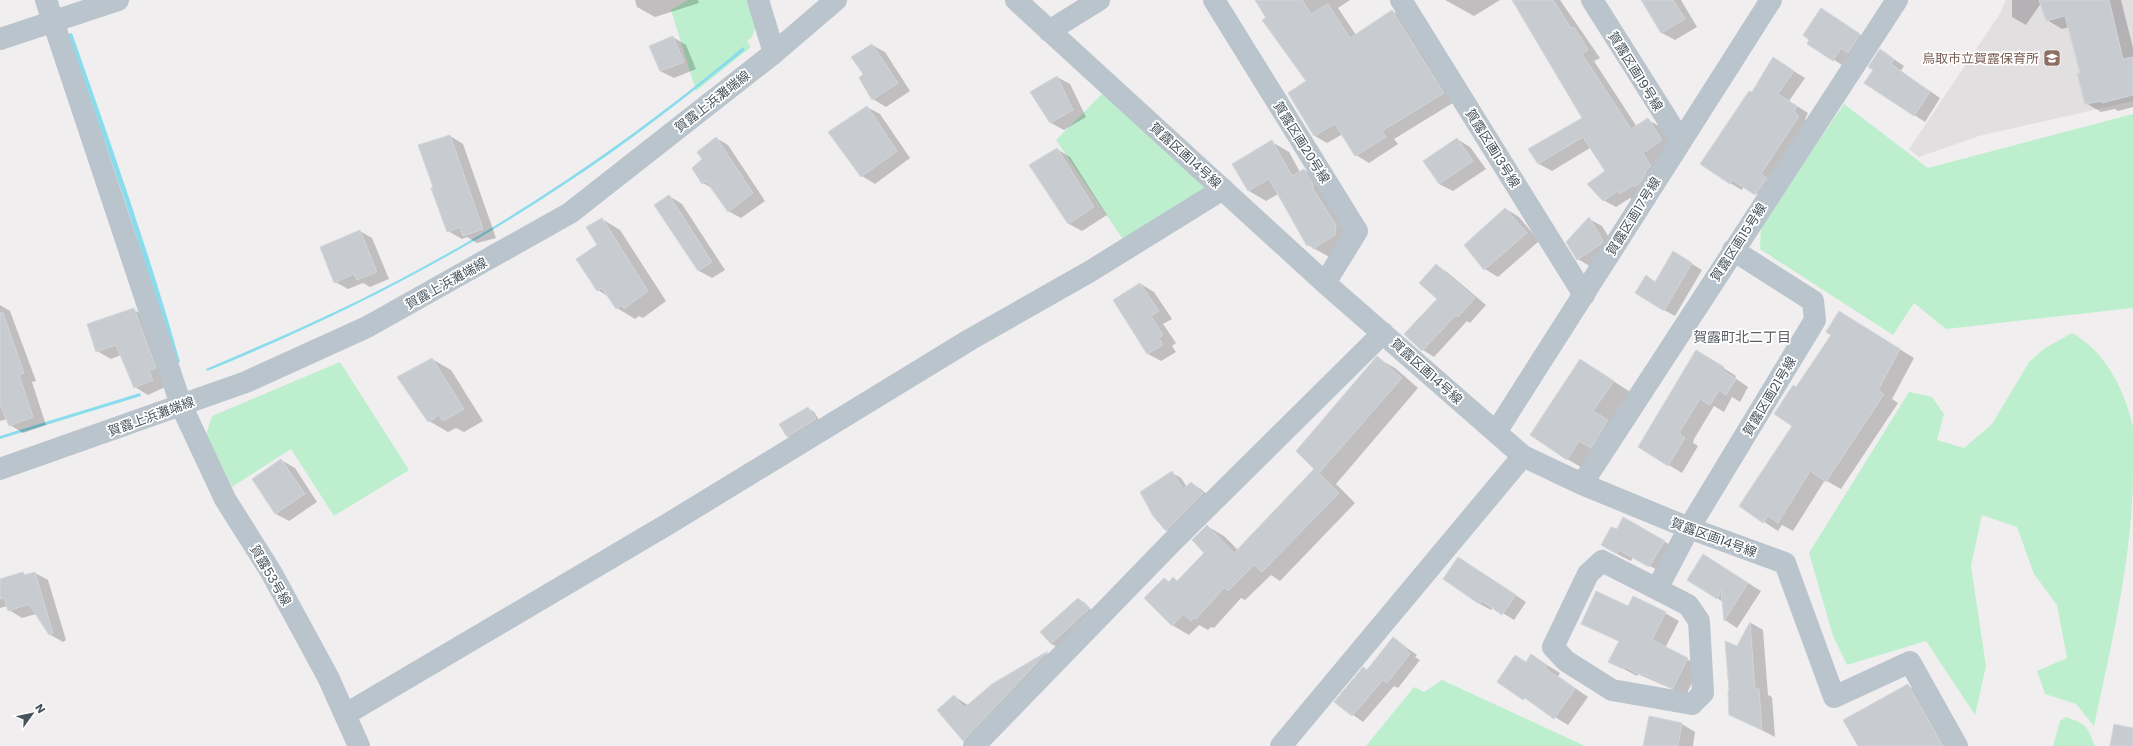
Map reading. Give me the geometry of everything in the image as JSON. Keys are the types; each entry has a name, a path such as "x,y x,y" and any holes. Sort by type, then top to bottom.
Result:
{"street":[{"name":"賀露53号線","path":"46,0 181,405 225,499 271,572 328,677 346,714 359,746"},
{"path":"0,38 118,0"},
{"path":"758,0 774,53"},
{"name":"賀露上浜灘端線","path":"0,469 246,382 367,327 570,213 774,53 836,0"},
{"name":"賀露区画14号線","path":"1016,0 1324,283 1384,333 1523,456 1582,484 1689,528 1785,563 1834,697 1910,662 1957,746"},
{"path":"1049,31 1099,0"},
{"name":"賀露区画20号線","path":"1214,0 1357,231 1324,283"},
{"name":"賀露区画13号線","path":"1401,0 1584,296"},
{"name":"賀露区画19号線","path":"1592,0 1681,141"},
{"name":"賀露区画17号線","path":"1496,432 1584,296 1771,0"},
{"name":"賀露区画15号線","path":"1582,484 1897,0"},
{"path":"346,714 668,524 971,339 1088,272 1223,189"},
{"name":"賀露区画21号線","path":"1689,528 1815,320 1813,301 1733,250"},
{"path":"974,746 1170,544 1384,333"},
{"path":"1281,746 1523,456"},
{"path":"1658,589 1689,528"},
{"path":"1602,561 1658,589 1688,605 1699,621 1703,693 1692,704 1612,690 1566,661 1553,647 1588,574 1602,561"}],"shaded area":[{"name":"鳥取市立賀露保育所","path":"2006,0 2133,0 2133,101 1979,136 1919,157 1909,149 1999,15"}],"green space":[{"path":"688,0 751,0 758,21 752,37 747,41 751,47 696,91 671,10"},
{"path":"1103,93 1206,186 1203,195 1126,244 1056,140"},
{"path":"1844,104 1928,168 2133,114 2133,308 1946,329 1914,303 1893,335 1760,249 1761,224"},
{"path":"2072,333 2094,350 2112,373 2125,399 2133,427 2132,501 2125,566 2114,630 2094,726 2076,704 2045,694 2037,671 2067,658 2057,605 2034,574 2017,527 1982,515 1971,566 1986,666 1975,715 1926,641 1847,665 1833,636 1809,553 1909,392 1932,397 1944,414 1937,440 1964,448 1992,424 2029,362 2045,348"},
{"path":"340,362 409,470 334,516 291,449 232,487 206,435 212,416"},
{"path":"1442,680 1585,746 1366,746 1414,687 1424,692"},
{"path":"2066,717 2082,724 2088,730 2095,746 2053,746 2060,721"}],"water":[{"path":"72,33 129,197 168,320 180,362 177,363 125,201 68,34"},
{"path":"743,47 745,50 634,136 565,184 479,238 435,263 346,309 300,331 207,371 206,369 300,328 370,295 485,232 530,204 618,145 702,81"},
{"path":"140,393 141,396 0,439 0,436"}],"building":[{"path":"1255,0 1302,0 1311,14 1328,4 1350,38 1392,10 1444,93 1382,131 1386,137 1355,156 1335,124 1314,136 1288,93 1306,81 1262,20 1266,18"},
{"path":"1512,0 1553,0 1571,28 1574,27 1588,50 1582,54 1631,129 1648,118 1662,140 1643,153 1651,166 1645,171 1646,173 1639,184 1634,187 1633,185 1620,194 1618,191 1603,201 1587,184 1605,171 1583,137 1538,164 1528,149 1582,118"},
{"path":"1641,0 1673,0 1685,19 1661,33"},
{"path":"2039,0 2109,0 2123,59 2133,57 2133,95 2102,103 2102,101 2085,104 2077,73 2080,73 2065,16 2046,21"},
{"path":"1821,8 1860,34 1848,53 1841,48 1833,61 1807,44 1809,40 1803,35"},
{"path":"673,36 684,62 660,71 649,46"},
{"path":"872,44 898,83 872,100 859,78 863,74 851,57"},
{"path":"1880,49 1894,59 1891,64 1930,92 1914,116 1864,83 1873,70 1868,67"},
{"path":"1773,57 1794,71 1778,94 1797,106 1794,112 1799,116 1761,174 1767,178 1755,195 1732,180 1730,184 1700,164 1749,91 1752,92"},
{"path":"1057,76 1073,110 1050,123 1030,92"},
{"path":"867,106 897,151 861,177 828,132"},
{"path":"450,135 483,229 463,236 460,227 447,232 431,188 433,187 418,145"},
{"path":"716,137 753,193 728,212 706,181 702,184 692,168 702,159 697,152"},
{"path":"1457,138 1473,161 1439,184 1423,161"},
{"path":"1272,140 1292,176 1304,169 1314,186 1312,187 1336,225 1335,235 1313,249 1310,243 1307,246 1269,179 1248,191 1232,164"},
{"path":"1057,148 1094,207 1068,224 1029,165"},
{"path":"669,195 712,262 698,271 654,205"},
{"path":"1505,208 1527,233 1484,270 1464,245"},
{"path":"1589,217 1603,241 1601,244 1577,260 1566,242"},
{"path":"602,218 648,291 624,309 622,305 616,309 602,288 597,291 576,259 597,245 586,227"},
{"path":"360,230 377,272 357,280 354,274 334,283 320,247"},
{"path":"1673,251 1692,263 1664,311 1635,293 1646,275 1655,282"},
{"path":"1436,264 1475,298 1458,317 1456,315 1422,351 1404,334 1437,299 1419,283"},
{"path":"1140,283 1159,311 1151,316 1163,335 1159,338 1163,345 1147,354 1113,300"},
{"path":"134,308 156,368 149,371 153,380 134,388 116,345 96,352 87,324"},
{"path":"1839,311 1900,349 1878,390 1884,394 1826,482 1810,471 1778,523 1768,516 1763,523 1739,506 1792,426 1774,414 1793,385 1796,387 1831,335 1826,332"},
{"path":"0,313 3,313 24,373 19,375 33,417 9,426 0,404"},
{"path":"1696,350 1724,367 1722,370 1736,379 1726,395 1719,390 1710,405 1700,399 1680,431 1680,434 1685,438 1668,466 1638,447"},
{"path":"1377,356 1402,378 1319,473 1339,493 1262,572 1254,565 1228,591 1224,588 1196,619 1194,617 1191,621 1183,614 1172,626 1144,598 1164,578 1169,582 1173,577 1177,581 1204,553 1192,540 1207,525 1234,553 1314,469 1296,451"},
{"path":"432,358 464,409 443,421 439,415 428,422 397,377"},
{"path":"1580,359 1614,381 1593,411 1608,420 1591,448 1579,441 1567,460 1530,435"},
{"path":"808,407 816,419 787,437 779,424"},
{"path":"281,459 305,494 275,514 252,479"},
{"path":"1172,471 1183,489 1191,482 1203,493 1166,531 1153,516 1140,492"},
{"path":"1623,517 1665,541 1649,567 1619,550 1617,554 1601,545 1611,527 1617,529"},
{"path":"1703,554 1748,583 1724,621 1721,590 1717,599 1687,580"},
{"path":"1458,557 1516,595 1502,615 1482,601 1479,604 1443,579"},
{"path":"23,572 24,575 35,572 53,633 49,635 29,604 8,611 4,598 0,599 0,579"},
{"path":"1596,591 1628,606 1633,596 1666,612 1652,640 1688,658 1673,688 1642,674 1642,676 1625,667 1623,669 1608,662 1619,641 1581,624"},
{"path":"1078,598 1089,609 1051,644 1040,632"},
{"path":"1750,622 1755,689 1759,689 1762,730 1729,715 1729,690 1725,641 1737,646"},
{"path":"1393,637 1407,648 1406,650 1410,654 1387,683 1383,680 1352,716 1334,702 1363,667 1367,670"},
{"path":"1048,651 963,741 937,710 954,695 964,708 992,684"},
{"path":"1531,654 1547,665 1545,668 1575,689 1554,719 1525,698 1523,700 1497,682 1515,655 1526,662"},
{"path":"1908,684 1943,746 1858,746 1843,720"},
{"path":"1649,716 1682,723 1678,746 1643,746"},
{"path":"2114,724 2133,728 2133,746 2110,746"}],"place":[{"name":"鳥取市立賀露保育所","path":"2052,58"}],"district":[{"name":"賀露町北二丁目","path":"1742,337"}]}
